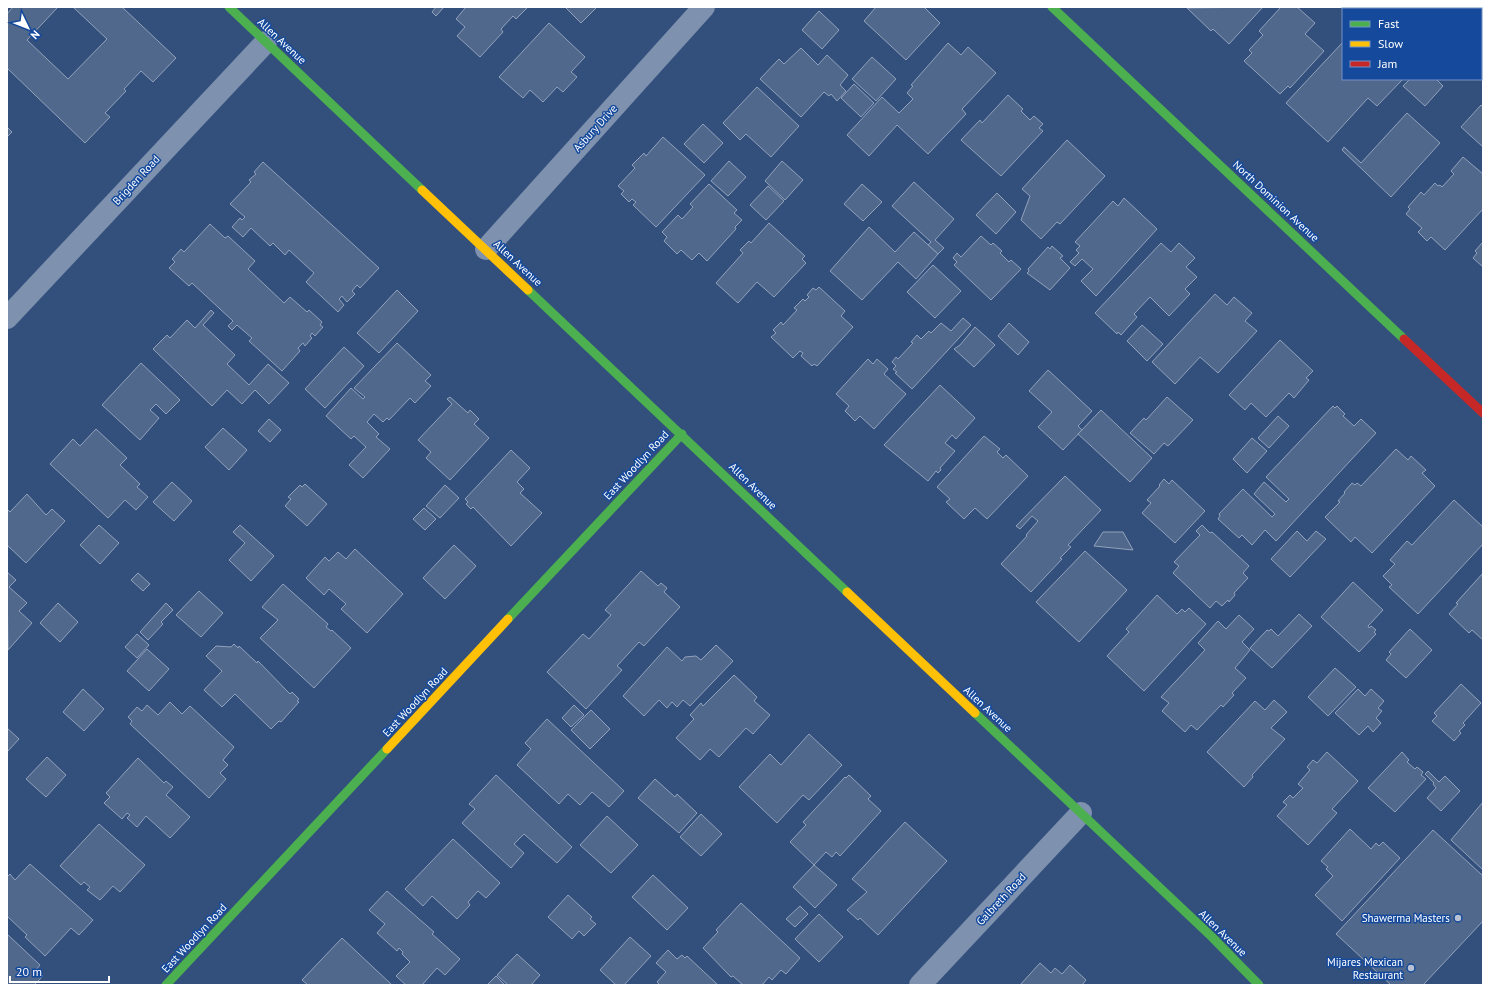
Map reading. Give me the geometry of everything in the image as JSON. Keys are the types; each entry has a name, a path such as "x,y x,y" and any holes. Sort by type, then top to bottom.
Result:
{"street":[{"name":"Allen Avenue","path":"229,7 682,434 1081,813 1259,985"},
{"name":"Asbury Drive","path":"486,249 704,7"},
{"name":"North Dominion Avenue","path":"1052,7 1483,413"},
{"name":"Brigden Road","path":"7,318 266,42"},
{"name":"East Woodlyn Road","path":"166,985 682,434"},
{"name":"Galbreth Road","path":"920,985 1081,813"}],"building":[{"path":"13,7 58,7 27,40 68,79 107,39 73,7 122,7 176,58 153,82 141,71 124,89 126,91 105,113 110,117 85,143 7,68 7,14"},
{"path":"436,7 444,7 436,16 432,12"},
{"path":"466,7 528,7 516,19 513,16 501,29 503,32 480,57 457,36 465,27 456,19"},
{"path":"565,7 597,7 581,23"},
{"path":"876,7 924,7 940,23 906,60 864,21"},
{"path":"1263,7 1229,44 1213,29 1211,31 1187,8"},
{"path":"1281,7 1297,7 1315,23 1305,34 1324,51 1290,88 1288,86 1280,94 1244,61 1252,53 1249,50 1263,35 1259,31"},
{"path":"1483,7 1483,29 1482,8 1476,8"},
{"path":"819,11 839,30 822,49 802,30"},
{"path":"549,23 585,57 571,72 577,77 563,92 557,87 543,102 530,90 523,98 499,77"},
{"path":"948,43 961,55 968,47 996,73 962,109 966,114 928,154 897,125 869,156 847,135 882,97 899,113 913,99 907,93 913,86 911,85"},
{"path":"1342,43 1342,80 1402,80 1377,106 1368,98 1328,142 1286,103"},
{"path":"801,48 818,65 827,55 848,75 840,85 846,91 837,101 831,94 829,96 824,92 801,117 760,79 779,59 784,64"},
{"path":"872,57 896,79 876,101 852,79"},
{"path":"1409,80 1437,80 1443,86 1425,106 1403,86"},
{"path":"854,84 874,103 861,117 841,98"},
{"path":"757,87 799,126 771,157 746,134 740,140 723,123"},
{"path":"1008,95 1023,109 1021,111 1030,120 1034,116 1043,124 1039,128 1043,131 1001,176 961,140 980,120 982,123"},
{"path":"1481,105 1483,107 1483,147 1461,127"},
{"path":"1407,113 1440,143 1391,197 1342,150 1344,147 1361,163"},
{"path":"703,124 723,143 704,163 684,144"},
{"path":"7,127 12,132 7,137"},
{"path":"663,137 705,175 656,227 633,205 636,202 632,199 629,202 621,194 624,191 618,186 635,168 632,165 644,153 646,156"},
{"path":"1067,140 1105,176 1060,224 1057,222 1041,239 1021,220 1030,196 1022,189"},
{"path":"1463,157 1483,174 1483,209 1445,250 1431,237 1427,241 1418,232 1422,228 1406,214 1410,209 1408,207 1421,192 1424,195 1435,183 1442,187 1454,174 1451,171"},
{"path":"729,161 746,177 728,196 711,181"},
{"path":"782,161 803,180 785,200 765,181"},
{"path":"263,162 379,268 360,288 357,285 352,291 355,294 347,302 342,296 339,299 344,305 338,312 306,282 314,273 289,250 285,255 273,243 270,246 251,228 243,237 232,227 240,218 242,220 245,217 230,204 251,182 249,180 256,174 254,172"},
{"path":"914,182 954,219 935,240 944,248 938,254 928,245 931,242 892,206"},
{"path":"709,184 737,210 734,213 742,220 735,227 736,229 707,261 699,253 692,260 681,250 677,254 664,241 667,237 662,232 678,215 682,219 693,207 690,204"},
{"path":"862,184 882,202 863,221 844,204"},
{"path":"768,186 784,201 766,220 750,205"},
{"path":"997,193 1016,212 996,234 976,215"},
{"path":"1124,198 1157,229 1096,296 1081,281 1093,269 1082,259 1075,266 1070,262 1079,253 1076,250 1080,246 1075,242 1113,201 1118,206"},
{"path":"769,223 805,256 802,259 806,263 774,297 757,282 738,303 716,283 743,253 740,250 749,241 751,243"},
{"path":"210,224 225,238 228,236 255,261 248,269 284,303 290,297 307,312 309,310 322,322 320,325 323,327 315,336 312,333 310,336 312,338 305,346 303,343 298,348 300,351 282,371 249,341 252,338 237,325 232,330 228,326 233,321 192,283 189,286 169,268 175,262 172,259 181,249 184,252"},
{"path":"869,227 895,252 914,232 938,254 916,279 898,262 862,300 830,271"},
{"path":"981,236 991,245 993,243 1002,251 1000,253 1009,262 1011,260 1021,269 991,300 954,265 957,262 953,258 957,253 961,257"},
{"path":"1161,243 1171,252 1179,243 1195,258 1186,267 1197,277 1185,289 1190,294 1169,316 1150,297 1134,314 1137,317 1121,335 1118,332 1117,334 1095,313"},
{"path":"1482,243 1483,267 1473,258 1477,253 1475,251"},
{"path":"1052,246 1063,256 1060,258 1070,268 1050,290 1027,273 1029,271 1028,269 1048,247 1050,249"},
{"path":"933,265 961,291 935,318 907,292"},
{"path":"819,287 845,311 841,316 853,327 817,366 814,364 812,366 801,356 803,353 800,351 793,358 771,337 776,333 773,330 781,322 783,325 797,310 794,308 803,299 805,301 809,297 807,295 813,288 816,290"},
{"path":"397,290 418,311 379,353 357,333"},
{"path":"1215,294 1227,305 1234,297 1252,313 1245,321 1257,331 1218,373 1200,357 1175,384 1152,362"},
{"path":"211,310 214,313 203,325 235,355 227,364 249,385 268,364 289,383 269,404 255,390 242,404 227,390 212,406 153,349 167,335 170,338 187,320 195,328"},
{"path":"963,318 971,325 912,389 895,373 897,372 893,369 896,366 892,362 896,357 898,359 913,343 911,342 917,335 921,339 929,331 931,333 941,323 951,331"},
{"path":"1009,323 1029,342 1018,355 998,336"},
{"path":"1142,325 1163,344 1147,361 1127,341"},
{"path":"975,327 995,345 974,367 954,349 960,345"},
{"path":"1280,340 1313,371 1306,378 1309,380 1294,398 1289,393 1266,417 1251,403 1245,410 1229,395"},
{"path":"397,343 431,375 425,381 431,386 415,403 410,398 389,420 387,418 383,422 374,414 367,422 379,434 376,437 390,449 363,478 349,465 366,447 354,436 351,439 326,416 351,388 363,399 365,397 354,388"},
{"path":"344,347 364,366 325,408 305,389"},
{"path":"868,359 873,364 877,359 888,369 884,374 906,394 874,429 860,416 855,421 845,411 849,406 836,394"},
{"path":"141,363 180,400 166,414 156,404 150,410 159,418 140,440 102,405"},
{"path":"1048,370 1092,411 1078,426 1082,430 1063,450 1038,427 1052,412 1029,391"},
{"path":"940,385 975,418 956,439 952,435 945,443 955,451 940,468 941,470 938,473 936,471 928,481 884,445"},
{"path":"450,397 468,413 470,410 479,419 474,424 489,438 450,480 426,458 431,452 418,440 452,404 447,399"},
{"path":"1167,397 1193,420 1168,446 1164,443 1154,454 1130,433 1144,418 1146,420"},
{"path":"1333,406 1335,408 1337,406 1345,414 1343,416 1354,426 1361,419 1376,433 1276,541 1265,530 1252,545 1242,535 1239,538 1218,519 1220,516 1219,514 1243,489 1272,517 1275,514 1254,494 1264,482 1286,502 1289,499 1266,477"},
{"path":"1101,410 1152,458 1130,482 1078,434"},
{"path":"1278,416 1289,426 1269,448 1258,438"},
{"path":"269,419 281,430 270,442 258,431"},
{"path":"223,428 247,450 229,470 205,447"},
{"path":"96,429 127,458 120,465 140,484 137,487 148,497 136,510 125,500 108,518 50,464 73,439 80,446"},
{"path":"984,436 1000,449 997,452 1003,458 1006,455 1028,476 987,519 975,508 964,519 946,502 950,499 937,487"},
{"path":"1252,438 1267,451 1247,473 1233,459"},
{"path":"1396,449 1408,460 1411,456 1426,470 1422,473 1435,486 1372,553 1355,537 1351,542 1325,517 1340,502 1338,501 1352,483 1355,485 1357,483 1361,486"},
{"path":"511,450 530,468 517,482 524,489 520,493 542,513 511,546 473,507 471,509 466,504 468,502 465,499"},
{"path":"1065,476 1101,510 1068,545 1071,547 1060,558 1062,559 1031,592 1001,564 1027,536 1026,535 1038,521 1032,516 1020,529 1016,526"},
{"path":"1164,479 1169,484 1172,480 1205,511 1175,543 1142,513 1151,503 1147,500 1160,486 1159,485"},
{"path":"172,482 192,501 174,521 153,502"},
{"path":"305,484 327,504 307,526 285,506 291,499 288,497 300,485 302,487"},
{"path":"445,485 459,498 440,518 426,506"},
{"path":"27,494 46,515 52,509 65,521 26,563 7,545 7,509 10,512"},
{"path":"1454,500 1483,527 1483,544 1418,614 1389,587 1392,585 1383,576 1395,564 1390,560 1407,541 1412,545"},
{"path":"424,508 436,519 425,530 413,519"},
{"path":"99,525 119,543 100,564 80,545"},
{"path":"240,525 274,556 251,581 229,560 245,543 233,532"},
{"path":"1202,525 1210,533 1212,532 1249,566 1243,573 1248,578 1234,593 1235,595 1229,602 1228,600 1222,606 1216,601 1210,608 1173,573 1179,566 1174,562 1200,535 1196,531"},
{"path":"1297,531 1307,541 1316,531 1326,539 1290,577 1271,559"},
{"path":"1103,532 1123,532 1133,550 1094,546"},
{"path":"454,545 476,566 445,599 423,578"},
{"path":"355,549 403,594 367,633 341,609 346,604 329,589 324,595 306,578 325,557 329,561 338,552 346,559"},
{"path":"1085,551 1127,590 1079,642 1036,602"},
{"path":"641,571 658,586 661,583 667,588 664,592 680,607 644,646 639,642 617,666 622,670 586,709 547,672 583,634 589,639 611,615 605,610"},
{"path":"7,572 16,580 9,587 27,603 19,611 32,623 8,650"},
{"path":"138,573 150,584 143,591 131,580"},
{"path":"1483,573 1483,640 1472,630 1469,633 1449,614 1458,604 1456,603"},
{"path":"1353,582 1383,610 1368,626 1369,628 1371,626 1376,630 1374,632 1376,634 1359,652 1321,617"},
{"path":"283,584 328,624 326,627 331,631 332,630 351,648 314,688 260,638 278,620 262,607"},
{"path":"199,591 223,613 201,637 176,615"},
{"path":"1157,595 1177,614 1182,609 1185,612 1189,608 1206,624 1144,691 1107,656 1129,632 1126,629"},
{"path":"58,603 78,622 60,642 40,623"},
{"path":"166,603 173,610 161,622 163,624 148,640 140,632"},
{"path":"1299,614 1312,626 1272,668 1250,648 1267,630 1269,631 1271,629 1278,636"},
{"path":"1239,615 1254,629 1242,642 1250,650 1235,668 1246,678 1232,693 1234,695 1223,707 1221,705 1197,730 1191,725 1185,732 1162,711 1169,703 1161,697 1205,650 1198,643 1218,621 1226,629"},
{"path":"1410,629 1432,650 1406,678 1386,660 1391,654 1389,652"},
{"path":"137,634 149,645 137,658 125,647"},
{"path":"234,644 238,648 239,646 257,663 258,661 290,694 292,692 299,699 297,701 299,702 281,722 279,721 271,729 235,694 222,707 204,690 222,671 206,656 216,646 231,647"},
{"path":"716,645 733,661 690,706 683,700 677,707 672,702 667,708 659,700 644,716 623,696 667,647 682,661 685,657 696,656 701,660"},
{"path":"147,649 169,669 149,691 127,671"},
{"path":"1335,668 1356,687 1328,716 1308,697"},
{"path":"734,675 757,697 754,701 770,715 753,734 746,728 719,757 710,749 700,760 676,738 694,719 690,715 701,703 703,706"},
{"path":"1461,684 1481,703 1463,723 1465,725 1459,731 1461,733 1454,741 1432,721 1437,716 1434,713"},
{"path":"83,689 104,709 84,731 63,712"},
{"path":"1358,689 1365,696 1371,689 1384,701 1378,708 1382,711 1376,718 1381,723 1373,732 1368,726 1359,735 1335,713"},
{"path":"1274,700 1287,712 1271,728 1285,739 1252,775 1253,777 1244,787 1207,752 1255,701 1265,710"},
{"path":"170,702 182,714 190,706 234,747 223,760 228,765 220,773 226,779 209,798 130,724 132,721 128,717 137,707 142,711 147,705 158,715"},
{"path":"574,705 584,715 571,727 562,718"},
{"path":"591,710 610,729 590,749 571,730"},
{"path":"547,719 624,791 609,807 592,792 580,805 568,794 559,804 517,765 531,749 525,743"},
{"path":"7,728 19,739 7,752"},
{"path":"809,734 842,765 809,800 803,795 777,823 739,787 770,754 781,765"},
{"path":"1327,752 1358,781 1332,809 1337,813 1308,845 1277,816 1287,805 1283,802 1290,795 1293,798 1303,788 1298,784 1310,770 1307,767 1313,760 1317,763"},
{"path":"1402,752 1409,760 1407,762 1415,769 1417,767 1423,772 1421,775 1426,779 1395,812 1368,788"},
{"path":"47,757 66,775 46,797 26,779"},
{"path":"138,758 164,783 166,781 173,787 166,795 190,817 170,838 146,816 137,827 127,818 130,815 127,813 122,819 104,803 110,797 106,793"},
{"path":"1428,771 1439,782 1445,776 1460,791 1441,811 1427,798 1436,788 1433,784 1434,783 1425,774"},
{"path":"496,775 572,847 557,863 524,834 514,844 524,853 511,868 462,823 475,809 469,804"},
{"path":"849,775 871,796 868,799 881,811 840,856 836,852 832,857 826,852 814,865 790,842 806,825 803,822 845,777 846,778"},
{"path":"655,779 675,797 677,794 697,813 679,833 638,798"},
{"path":"1483,802 1483,870 1451,840"},
{"path":"701,814 722,834 701,856 680,837"},
{"path":"607,816 638,845 611,873 580,845"},
{"path":"905,822 947,861 878,935 860,918 858,920 847,910 867,892 852,879"},
{"path":"99,824 145,865 120,892 113,886 100,900 87,890 90,887 84,882 81,885 60,866"},
{"path":"1350,829 1371,849 1376,843 1379,846 1383,842 1400,858 1342,921 1315,895 1333,876 1326,869 1328,867 1321,861"},
{"path":"1433,830 1483,876 1483,921 1423,985 1391,985 1336,934"},
{"path":"453,839 500,883 486,898 478,891 468,902 470,905 457,919 432,896 423,906 405,889"},
{"path":"30,864 93,920 79,935 71,928 45,956 25,937 27,935 7,916 7,877 10,874 15,880"},
{"path":"814,865 837,885 815,908 793,887"},
{"path":"653,875 688,908 667,930 632,897"},
{"path":"387,891 434,932 432,934 460,959 445,975 437,968 422,985 406,985 396,976 410,962 402,954 403,952 399,948 397,951 377,933 385,924 369,910"},
{"path":"568,895 592,917 590,919 596,924 584,936 579,931 572,939 548,917"},
{"path":"741,903 800,958 786,974 781,970 772,980 769,977 762,985 743,985 733,976 731,977 703,948 718,932 716,930"},
{"path":"800,906 808,914 795,927 786,919"},
{"path":"819,914 843,937 819,962 795,939"},
{"path":"7,934 40,965 36,970 43,976 34,985 7,985"},
{"path":"630,937 651,956 624,985 616,985 600,970"},
{"path":"342,938 392,985 308,985 302,980"},
{"path":"668,950 677,959 682,955 685,958 687,956 718,985 660,985 657,982 666,972 656,963"},
{"path":"517,954 540,975 531,985 508,985 497,975"},
{"path":"1040,963 1051,973 1055,968 1062,974 1070,965 1086,980 1082,985 1020,985"},
{"path":"496,976 505,985 487,985"}],"traffic: fast":[{"path":"229,7 422,190"},
{"path":"1052,7 1404,339"},
{"path":"528,290 847,592"},
{"path":"508,619 682,434"},
{"path":"975,713 1212,937 1259,985"},
{"path":"166,985 387,749"}],"traffic: slow":[{"path":"422,190 528,290"},
{"path":"847,592 975,713"},
{"path":"387,749 508,619"}],"traffic: jam":[{"path":"1404,339 1483,413"}],"place":[{"name":"Shawerma Masters","path":"1458,918"},
{"name":"Mijares Mexican Restaurant","path":"1411,968"}]}
